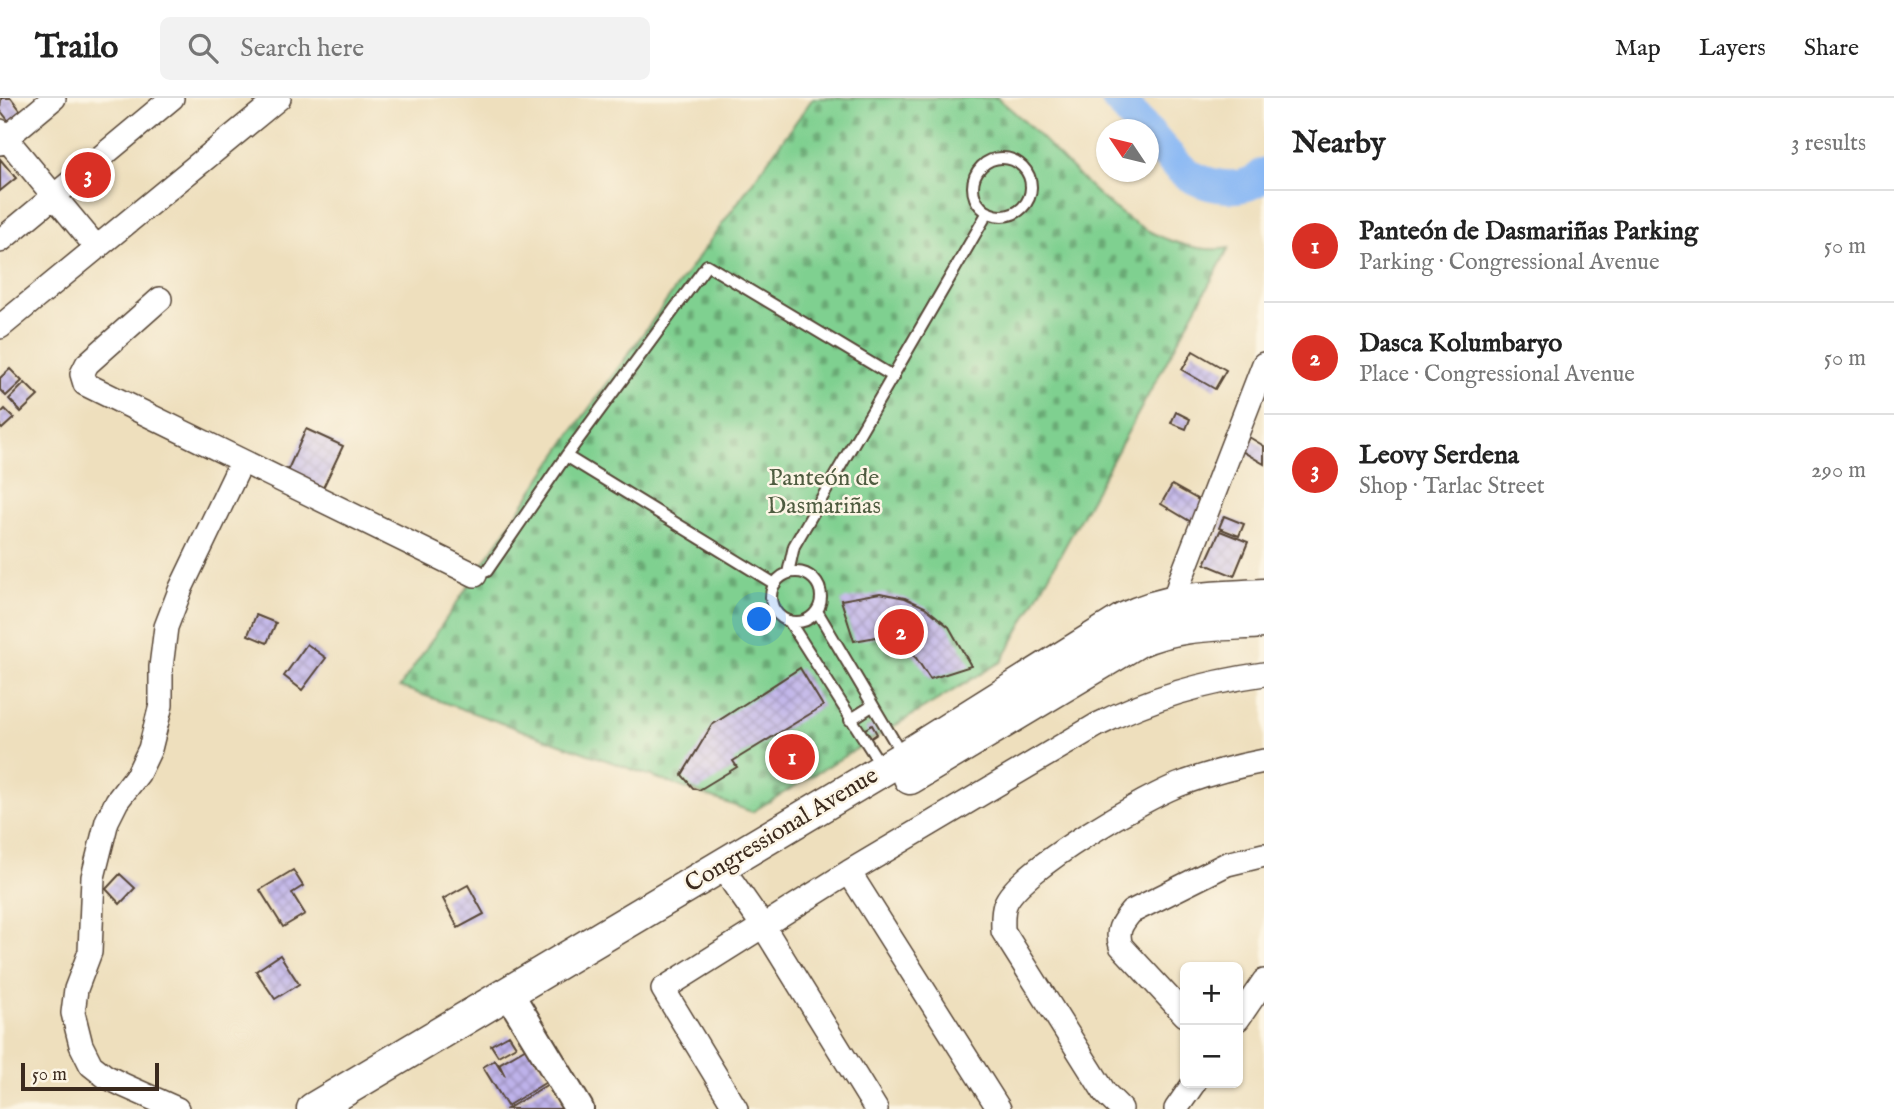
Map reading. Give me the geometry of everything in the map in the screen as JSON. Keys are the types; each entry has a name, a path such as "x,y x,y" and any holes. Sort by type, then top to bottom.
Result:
{"main road":[{"name":"Congressional Avenue","path":"1174,614 1264,595"},
{"name":"Congressional Avenue","path":"313,1109 733,883 897,769 1124,619 1143,610 1264,622"},
{"name":"Congressional Avenue","path":"354,1109 513,1001 897,769"}],"street":[{"path":"54,98 2,137 97,248"},
{"path":"0,241 172,98"},
{"path":"0,327 279,98"},
{"path":"160,299 87,364 82,374 85,384 475,575"},
{"path":"1174,614 1264,364"},
{"path":"177,1109 105,1076 91,1065 81,1045 73,1013 76,989 90,953 93,877 107,821 117,801 138,774 150,749 161,705 161,667 166,627 181,588 242,461"},
{"path":"736,1109 663,989 849,872 1097,725 1136,705 1202,685 1264,674"},
{"path":"1121,1109 1105,1093 1003,932 1005,904 1015,888 1073,843 1120,814 1184,782 1264,761"},
{"path":"1180,1010 1121,946 1117,935 1121,925 1131,912 1227,864 1264,855"},
{"path":"849,872 999,1109"},
{"path":"733,883 763,926 876,1109"},
{"path":"1243,1012 1264,981"},
{"path":"513,1001 579,1109"},
{"path":"1176,1109 1191,1088"}],"lane":[{"path":"997,158 1017,161 1029,175 1031,193 1028,202 1022,209 1005,216 988,212 975,197 975,177 980,168 997,158"},
{"path":"897,769 850,720 789,621 777,613 771,599 775,584 788,573 794,546 988,212"},
{"path":"475,575 487,571 566,456 707,265 894,377"},
{"path":"566,456 775,584"},
{"path":"788,573 805,574 818,585 821,594 817,611 805,620 789,621"},
{"path":"817,611 872,706 897,769"},
{"path":"850,720 872,706"}],"green space":[{"name":"Panteón de Dasmariñas","path":"813,98 997,98 1020,117 1083,181 1128,219 1181,244 1205,249 1229,248 1002,661 752,812 400,687 575,428"}],"building":[{"path":"1,98 11,98 24,115 12,125 0,110"},
{"path":"0,159 16,178 0,191"},
{"path":"1193,351 1226,370 1215,389 1182,370"},
{"path":"10,369 22,381 6,396 0,390 0,378"},
{"path":"25,383 38,396 21,412 9,399"},
{"path":"5,409 14,418 2,429 0,414"},
{"path":"1176,412 1190,419 1186,429 1171,423"},
{"path":"306,429 343,446 322,490 286,474"},
{"path":"1249,437 1264,446 1264,464 1242,451"},
{"path":"1172,485 1204,503 1193,523 1161,504"},
{"path":"1224,516 1244,524 1239,536 1219,528"},
{"path":"1220,531 1248,542 1234,576 1205,564"},
{"path":"880,593 905,598 925,607 949,627 971,666 930,679 916,658 903,646 876,637 854,641 841,600"},
{"path":"256,615 276,623 267,643 248,635"},
{"path":"307,644 326,658 302,690 284,676"},
{"path":"800,668 823,706 733,761 737,767 699,790 693,788 682,775 712,725"},
{"path":"872,725 877,734 871,738 865,729"},
{"path":"293,870 303,886 292,893 305,914 283,927 260,890"},
{"path":"120,874 135,888 120,904 106,889"},
{"path":"468,885 484,914 458,928 443,899"},
{"path":"280,955 299,984 275,999 256,971"},
{"path":"509,1035 516,1046 498,1056 491,1045"},
{"path":"528,1047 548,1081 507,1106 483,1067 495,1060 505,1076 499,1064"},
{"path":"550,1083 566,1109 507,1109"}],"waterway":[{"path":"1117,98 1135,119"},
{"path":"1159,146 1181,169 1201,181 1230,187 1248,184 1264,174"}],"place":[{"name":"Leovy Serdena","path":"88,175"},
{"name":"Dasca Kolumbaryo","path":"901,632"},
{"name":"Panteón de Dasmariñas Parking","path":"792,757"}]}
